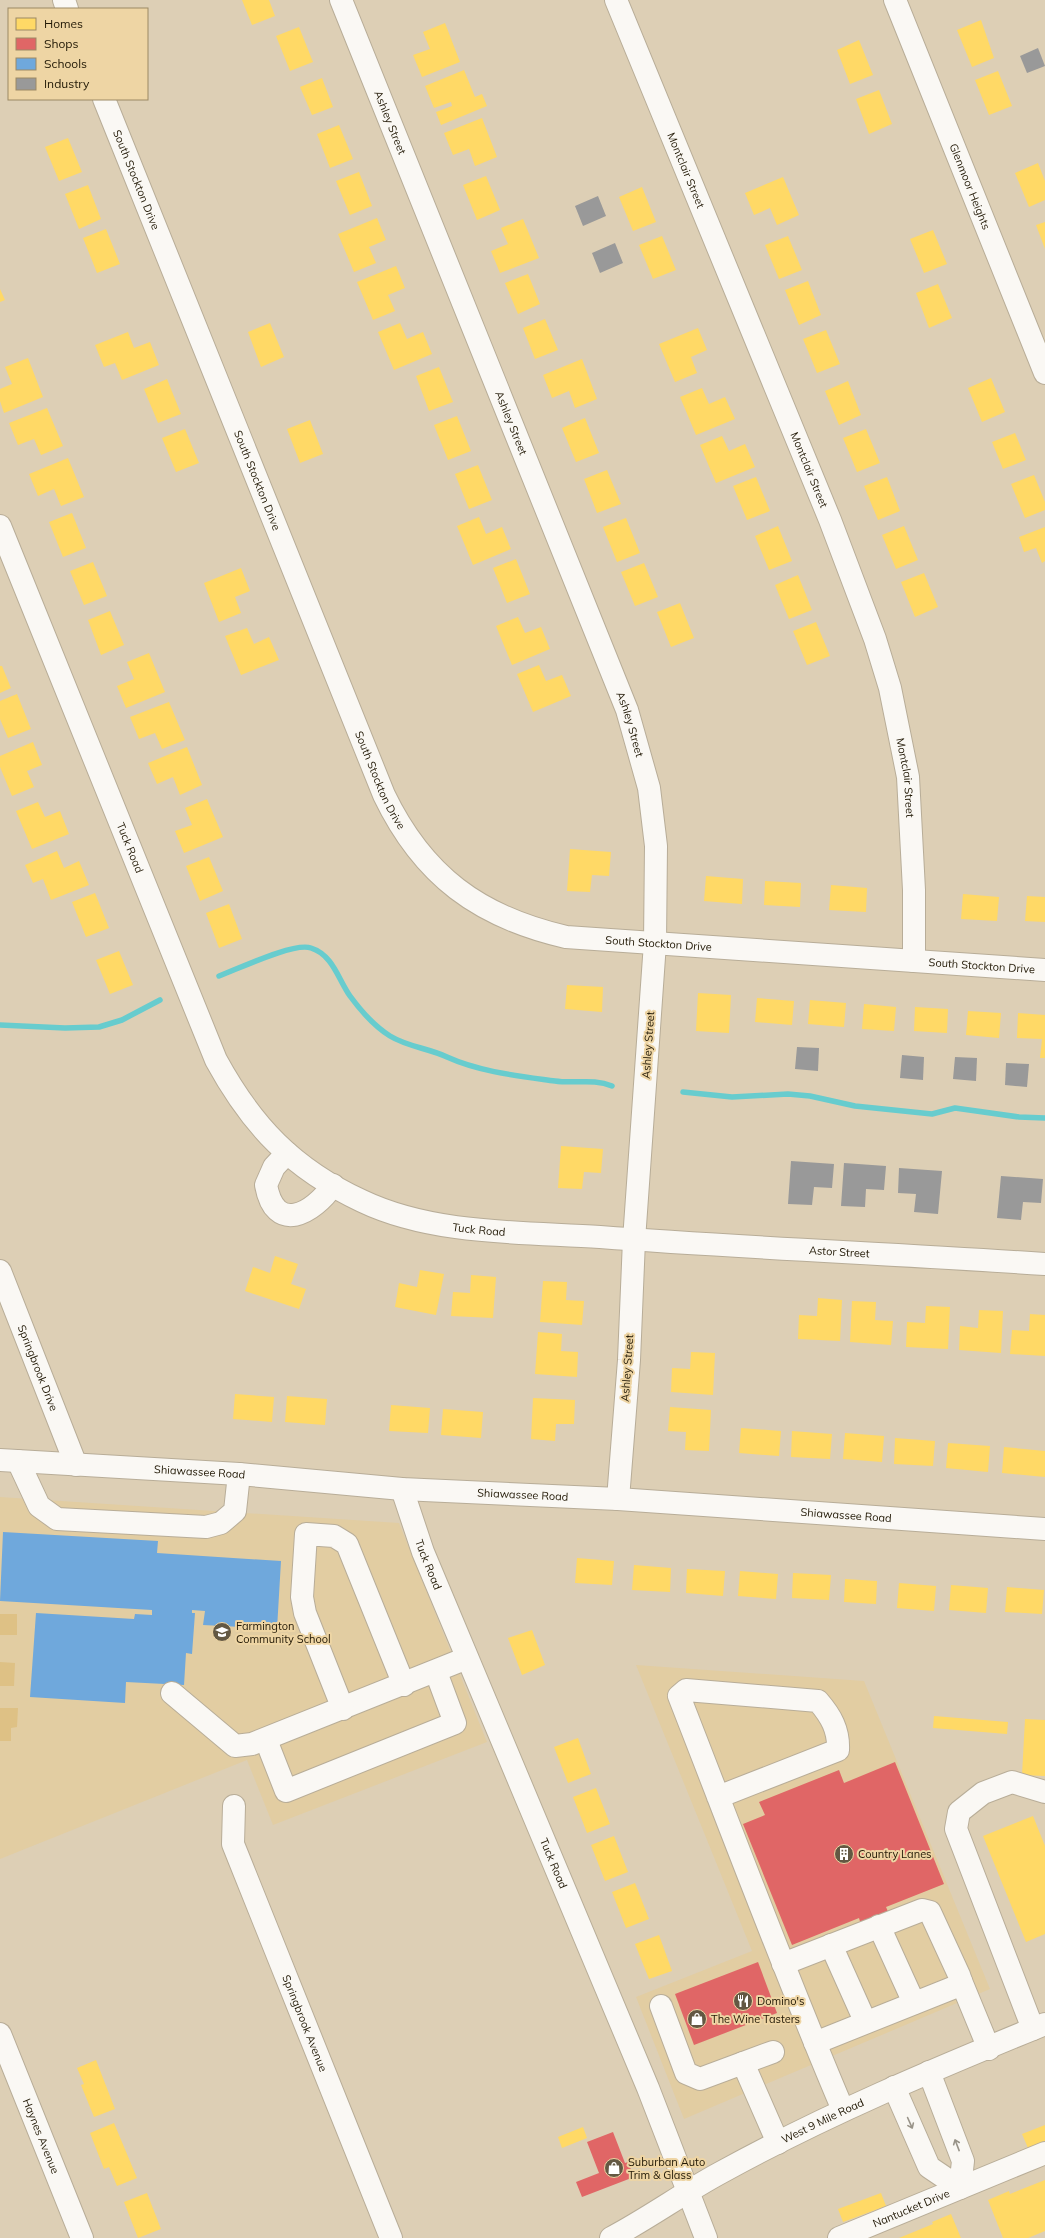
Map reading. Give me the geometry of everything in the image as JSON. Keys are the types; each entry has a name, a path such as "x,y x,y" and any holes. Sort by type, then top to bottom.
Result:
{"street":[{"name":"Ashley Street","path":"341,0 627,710 649,788 656,846 655,943 634,1240 629,1360 618,1499"},
{"name":"Montclair Street","path":"616,0 830,520 875,640 890,688 908,777 914,882 914,961"},
{"name":"Glenmoor Heights","path":"895,0 1045,373"},
{"name":"South Stockton Drive","path":"104,100 384,795 414,847 441,876 492,913 526,927 566,937 1045,970"},
{"name":"Tuck Road","path":"0,526 210,1046 232,1090 252,1118 286,1153 316,1176 361,1201 394,1214 431,1223 467,1228 634,1240"},
{"path":"286,1153 274,1167 266,1185 273,1205 281,1212 295,1216 307,1212 324,1198 333,1185"},
{"name":"Astor Street","path":"634,1240 1045,1264"},
{"name":"Springbrook Drive","path":"0,1271 76,1465"},
{"path":"9,1460 39,1506 57,1519 206,1526 221,1523 235,1511 239,1474"},
{"name":"Shiawassee Road","path":"9,1460 239,1474 402,1489 618,1499 1045,1529"},
{"name":"Tuck Road","path":"402,1489 423,1552 648,2088 706,2238"},
{"path":"343,1709 304,1613 302,1597 306,1534 334,1536 347,1544 404,1685"},
{"path":"172,1693 236,1746 266,1740 436,1672 467,1658"},
{"path":"266,1740 286,1791 455,1723 436,1672"},
{"path":"718,1797 838,1750 838,1737 830,1715 818,1701 686,1690 679,1696 718,1797 783,1964 843,2110"},
{"path":"1039,2027 956,1829 960,1812 983,1793 1012,1782 1045,1792"},
{"name":"Springbrook Avenue","path":"234,1806 232,1844 391,2238"},
{"path":"783,1964 914,1912 922,1910 930,1912 989,2049"},
{"path":"878,1926 914,2003"},
{"path":"831,1945 865,2021"},
{"path":"815,2043 865,2021 955,1987 961,1981"},
{"path":"661,2006 686,2073 700,2079 773,2052"},
{"name":"West 9 Mile Road","path":"611,2238 720,2173 843,2110 929,2072 989,2049 1039,2027"},
{"name":"Haynes Avenue","path":"0,2034 82,2238"},
{"path":"743,2063 778,2143"},
{"name":"Nantucket Drive","path":"929,2072 963,2161 960,2188"},
{"name":"Nantucket Drive","path":"894,2087 929,2167 960,2188"},
{"name":"Nantucket Drive","path":"839,2238 1045,2153"}],"shaded area":[{"name":"Farmington Community School","path":"0,1497 399,1523 487,1742 273,1825 247,1760 0,1859"},
{"path":"0,1614 17,1614 17,1635 0,1635"},
{"path":"0,1662 15,1663 14,1686 0,1686"},
{"path":"636,1665 864,1681 990,1989 684,2119 636,1997 752,1951"},
{"path":"0,1708 18,1708 17,1727 11,1728 11,1741 0,1741"}],"building: Homes":[{"path":"242,0 269,0 275,16 252,25"},
{"path":"981,20 994,58 972,67 957,30"},
{"path":"445,23 460,62 422,77 413,55 430,49 423,32"},
{"path":"299,27 313,62 290,71 276,36"},
{"path":"859,40 873,75 850,84 837,50"},
{"path":"464,70 475,97 482,94 487,106 441,125 436,112 452,106 451,102 434,108 425,86"},
{"path":"998,71 1012,106 989,115 975,80"},
{"path":"322,78 333,107 312,115 300,87"},
{"path":"879,90 892,124 869,134 856,99"},
{"path":"482,118 497,157 475,166 469,149 453,155 444,133"},
{"path":"339,125 353,159 330,168 317,134"},
{"path":"68,138 82,172 59,181 45,147"},
{"path":"1038,163 1045,181 1045,200 1029,207 1015,173"},
{"path":"359,172 372,206 350,215 336,181"},
{"path":"486,176 500,210 477,220 463,185"},
{"path":"783,177 799,215 777,225 770,208 754,215 745,193"},
{"path":"88,185 101,219 79,229 65,194"},
{"path":"642,187 656,222 633,231 619,197"},
{"path":"377,218 386,240 369,247 376,263 354,272 338,234"},
{"path":"523,219 539,258 500,273 491,251 508,244 501,228"},
{"path":"1045,222 1045,249 1036,225"},
{"path":"106,229 120,264 97,273 83,238"},
{"path":"933,230 947,264 924,273 910,239"},
{"path":"662,236 676,270 653,279 639,245"},
{"path":"788,236 802,270 779,279 765,245"},
{"path":"396,266 405,288 388,295 395,311 373,320 357,282"},
{"path":"528,274 540,304 518,314 505,283"},
{"path":"808,281 821,315 799,325 785,290"},
{"path":"938,284 952,318 929,328 916,293"},
{"path":"0,289 5,300 0,302"},
{"path":"545,319 558,350 535,359 523,328"},
{"path":"270,323 284,357 261,367 248,332"},
{"path":"400,323 407,339 423,332 432,354 394,370 378,332"},
{"path":"698,328 707,350 691,357 697,373 675,382 659,344"},
{"path":"826,330 840,364 817,373 803,339"},
{"path":"128,332 134,348 150,342 159,365 122,380 115,363 104,367 95,345"},
{"path":"28,358 43,397 4,413 0,401 0,389 12,384 5,367"},
{"path":"582,359 597,399 575,408 569,391 552,398 543,375"},
{"path":"439,367 453,402 429,411 416,376"},
{"path":"991,378 1005,412 982,422 968,388"},
{"path":"167,379 181,414 158,423 144,389"},
{"path":"848,381 861,415 839,425 825,391"},
{"path":"702,388 709,404 725,397 735,419 696,435 680,397"},
{"path":"47,408 63,446 41,455 34,439 18,445 9,423"},
{"path":"457,416 471,451 448,460 434,425"},
{"path":"585,418 599,453 576,462 562,428"},
{"path":"310,420 323,454 300,463 287,429"},
{"path":"185,429 199,463 176,472 162,438"},
{"path":"866,429 880,463 857,472 843,438"},
{"path":"1015,433 1026,460 1003,469 992,442"},
{"path":"722,436 729,451 745,444 755,467 716,483 700,445"},
{"path":"68,458 84,497 61,506 54,489 38,496 29,474"},
{"path":"478,465 492,500 469,509 455,474"},
{"path":"607,470 621,504 597,513 584,479"},
{"path":"1034,475 1045,502 1045,510 1025,518 1011,484"},
{"path":"756,477 770,511 747,520 733,486"},
{"path":"887,477 900,511 878,520 864,486"},
{"path":"72,513 86,548 63,557 49,522"},
{"path":"479,517 486,534 502,527 511,549 473,565 457,526"},
{"path":"626,518 640,553 617,562 603,527"},
{"path":"778,526 792,561 769,570 755,536"},
{"path":"904,526 918,560 896,569 882,535"},
{"path":"1045,527 1045,561 1042,563 1036,548 1024,552 1019,537"},
{"path":"516,559 530,594 507,603 493,568"},
{"path":"93,562 107,596 84,605 70,571"},
{"path":"644,563 658,597 635,606 621,572"},
{"path":"241,568 250,591 235,597 241,613 219,622 204,583"},
{"path":"924,573 938,607 915,617 901,582"},
{"path":"798,575 812,610 789,619 775,585"},
{"path":"680,603 694,638 671,647 657,612"},
{"path":"110,611 124,645 101,655 88,620"},
{"path":"518,617 525,633 541,627 550,649 512,665 496,626"},
{"path":"816,622 830,656 807,665 793,631"},
{"path":"247,628 254,644 269,637 279,660 241,675 225,636"},
{"path":"149,653 165,692 126,708 117,686 134,679 127,662"},
{"path":"539,665 546,681 562,675 571,696 533,712 517,674"},
{"path":"0,666 2,666 11,688 0,693"},
{"path":"17,694 31,729 8,738 0,719 0,701"},
{"path":"169,702 185,740 162,749 155,733 139,739 130,717"},
{"path":"33,742 42,765 27,771 34,787 12,796 0,767 0,756"},
{"path":"187,747 202,785 180,795 173,777 157,784 148,763"},
{"path":"207,799 223,837 184,853 175,831 192,825 185,808"},
{"path":"38,802 45,817 60,811 69,834 32,849 16,811"},
{"path":"570,849 611,852 609,876 592,875 590,892 567,891"},
{"path":"57,851 64,868 79,861 89,885 51,900 43,879 33,883 25,865"},
{"path":"209,857 223,891 200,901 186,866"},
{"path":"706,876 743,879 742,904 704,901"},
{"path":"765,881 801,883 800,907 764,905"},
{"path":"831,885 867,888 866,912 829,910"},
{"path":"95,893 109,928 86,937 72,902"},
{"path":"963,894 999,897 997,921 961,919"},
{"path":"1027,896 1045,897 1045,922 1025,921"},
{"path":"229,904 242,939 219,948 206,913"},
{"path":"119,951 133,985 110,994 96,960"},
{"path":"567,985 603,987 602,1012 565,1009"},
{"path":"698,993 731,995 729,1033 696,1031"},
{"path":"757,998 794,1001 792,1025 755,1022"},
{"path":"810,1000 846,1003 844,1027 808,1024"},
{"path":"864,1004 896,1007 894,1031 862,1029"},
{"path":"915,1007 948,1009 947,1033 914,1031"},
{"path":"968,1011 1001,1013 999,1038 966,1035"},
{"path":"1018,1013 1045,1015 1045,1058 1040,1058 1042,1039 1017,1038"},
{"path":"561,1146 603,1149 601,1173 584,1172 582,1189 558,1188"},
{"path":"275,1256 298,1264 291,1284 306,1289 299,1309 245,1291 253,1267 270,1273"},
{"path":"420,1270 444,1274 436,1315 395,1307 399,1283 417,1287"},
{"path":"471,1275 496,1277 493,1318 451,1316 453,1292 470,1293"},
{"path":"543,1281 567,1282 566,1300 584,1301 582,1325 540,1322"},
{"path":"818,1298 842,1300 840,1341 798,1339 799,1315 817,1316"},
{"path":"852,1301 876,1302 875,1320 893,1321 891,1345 850,1342"},
{"path":"926,1306 950,1307 948,1349 906,1347 907,1322 925,1323"},
{"path":"979,1310 1003,1311 1001,1353 959,1350 960,1326 978,1328"},
{"path":"1030,1314 1045,1315 1045,1356 1010,1354 1012,1330 1029,1331"},
{"path":"538,1332 562,1334 561,1351 578,1352 577,1377 535,1374"},
{"path":"691,1352 715,1353 713,1395 671,1392 672,1368 690,1369"},
{"path":"235,1394 274,1397 272,1422 233,1419"},
{"path":"287,1396 327,1399 325,1425 285,1422"},
{"path":"533,1398 575,1400 574,1424 556,1424 555,1441 531,1439"},
{"path":"391,1405 430,1408 428,1433 389,1431"},
{"path":"670,1407 711,1410 709,1451 685,1450 686,1432 668,1431"},
{"path":"443,1409 483,1412 481,1438 441,1435"},
{"path":"741,1428 781,1431 779,1456 739,1453"},
{"path":"792,1431 832,1434 830,1459 791,1457"},
{"path":"845,1433 884,1436 882,1462 843,1459"},
{"path":"895,1438 935,1441 933,1466 894,1464"},
{"path":"948,1443 990,1446 988,1472 946,1468"},
{"path":"1004,1447 1045,1451 1045,1477 1002,1473"},
{"path":"577,1558 614,1561 612,1585 575,1583"},
{"path":"634,1565 671,1568 670,1592 632,1590"},
{"path":"687,1569 725,1571 723,1596 686,1593"},
{"path":"740,1571 778,1574 776,1599 738,1596"},
{"path":"793,1573 831,1575 829,1600 792,1598"},
{"path":"845,1579 877,1581 876,1604 844,1602"},
{"path":"899,1583 936,1586 934,1611 897,1608"},
{"path":"951,1585 988,1588 986,1613 949,1610"},
{"path":"1007,1587 1044,1590 1042,1614 1005,1612"},
{"path":"532,1630 545,1665 522,1675 508,1638"},
{"path":"934,1716 1008,1722 1007,1734 933,1728"},
{"path":"1025,1719 1045,1720 1045,1776 1022,1775"},
{"path":"578,1738 591,1774 568,1783 554,1747"},
{"path":"596,1788 610,1824 587,1833 573,1797"},
{"path":"1033,1816 1045,1846 1045,1934 1026,1942 983,1836"},
{"path":"614,1836 628,1872 605,1881 591,1845"},
{"path":"635,1883 649,1919 626,1928 612,1892"},
{"path":"659,1935 672,1971 649,1979 635,1944"},
{"path":"96,2060 115,2109 94,2117 81,2085 84,2084 77,2068"},
{"path":"114,2123 137,2178 117,2186 109,2167 104,2169 90,2133"},
{"path":"1045,2125 1045,2141 1028,2148 1022,2134"},
{"path":"583,2127 587,2138 562,2148 558,2137"},
{"path":"1045,2180 1045,2231 1028,2238 1003,2238 988,2200 1009,2191 1010,2194"},
{"path":"147,2193 161,2229 138,2238 124,2202"},
{"path":"881,2193 886,2206 843,2222 838,2209"},
{"path":"951,2214 961,2238 899,2238 933,2224 932,2222"}],"building: Shops":[{"name":"Country Lanes","path":"895,1762 944,1884 886,1907 889,1914 861,1925 859,1918 792,1945 743,1824 765,1815 759,1802 839,1770 844,1783"},
{"path":"758,1962 777,2013 694,2045 675,1994"},
{"name":"Suburban Auto Trim & Glass","path":"613,2132 625,2163 628,2162 634,2177 582,2197 576,2182 599,2173 587,2142"}],"building: Schools":[{"path":"3,1532 158,1541 157,1553 281,1561 277,1629 203,1625 205,1611 192,1610 192,1613 195,1613 192,1654 186,1653 184,1685 126,1682 125,1703 30,1697 36,1613 134,1619 135,1614 152,1615 152,1610 0,1601"}],"building: Industry":[{"path":"1038,48 1045,66 1027,73 1020,56"},
{"path":"598,196 606,216 583,226 575,206"},
{"path":"615,243 623,263 600,273 592,253"},
{"path":"797,1047 819,1048 818,1071 795,1069"},
{"path":"902,1055 924,1057 923,1080 900,1078"},
{"path":"955,1057 977,1058 976,1081 953,1079"},
{"path":"1006,1063 1029,1064 1027,1087 1005,1085"},
{"path":"791,1161 834,1164 832,1188 814,1187 812,1205 788,1204"},
{"path":"844,1163 886,1166 884,1190 866,1189 865,1207 841,1206"},
{"path":"899,1168 942,1171 938,1214 914,1212 916,1194 898,1193"},
{"path":"1001,1176 1043,1179 1041,1203 1023,1202 1021,1220 997,1218"}],"waterway":[{"path":"219,976 279,952 303,947 311,948 325,956 330,962 350,996 368,1018 384,1032 397,1040 486,1070 562,1082 598,1082 612,1086"},
{"path":"0,1025 65,1028 99,1027 122,1020 160,1000"},
{"path":"683,1092 732,1097 788,1094 810,1096 855,1106 932,1114 955,1108 1019,1117 1045,1118"}],"place":[{"name":"Farmington Community School","path":"222,1632"},
{"name":"Country Lanes","path":"844,1854"},
{"name":"Domino's","path":"743,2001"},
{"name":"The Wine Tasters","path":"697,2019"},
{"name":"Suburban Auto Trim & Glass","path":"614,2168"}]}
